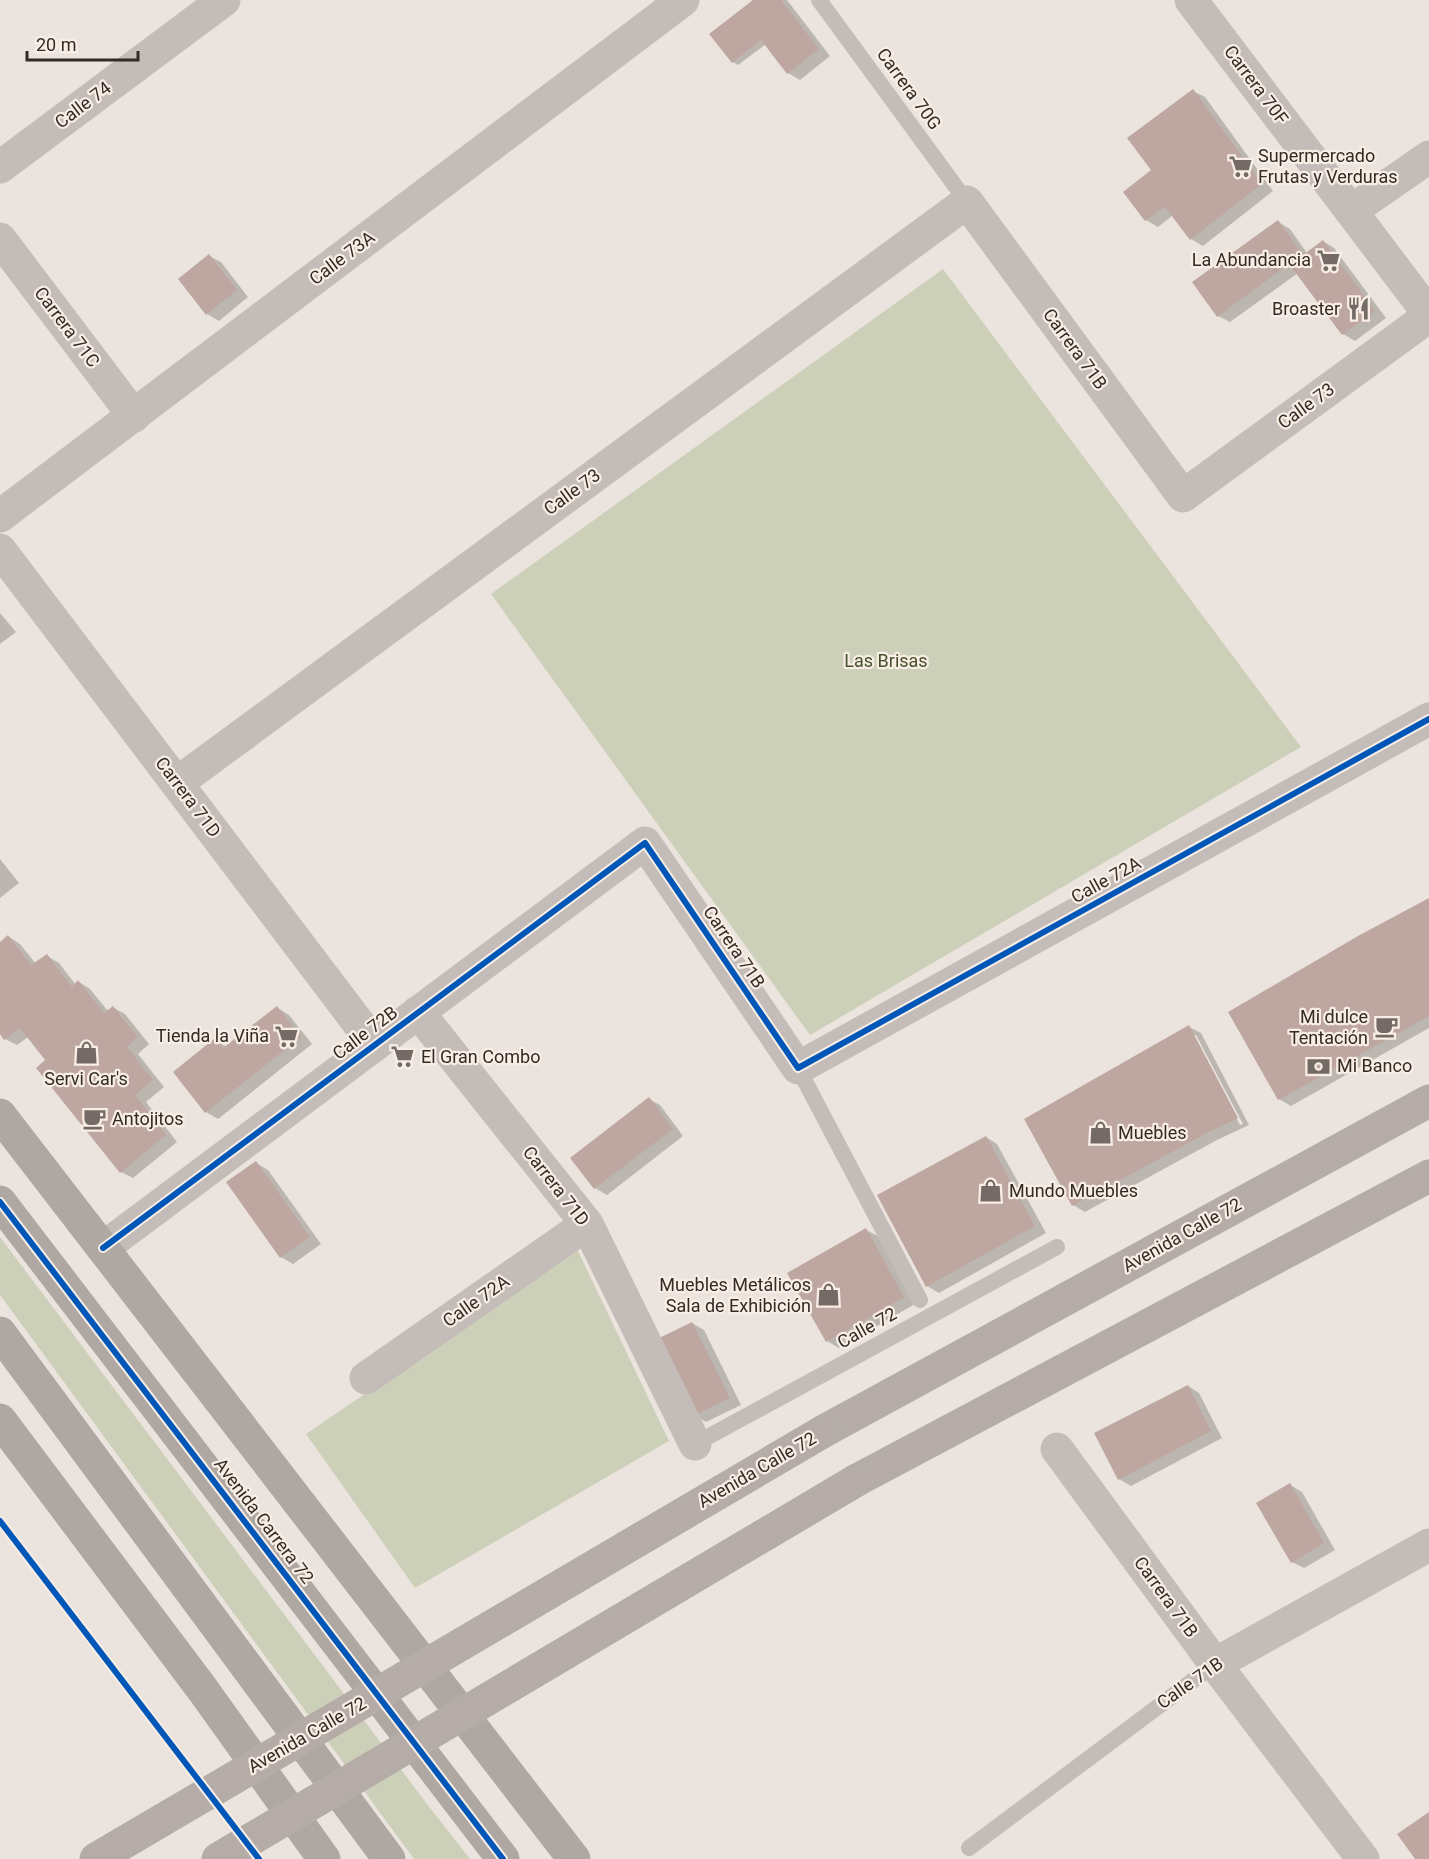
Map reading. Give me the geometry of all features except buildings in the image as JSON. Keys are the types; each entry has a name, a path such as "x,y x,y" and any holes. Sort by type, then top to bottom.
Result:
{"highway":[{"path":"0,1115 574,1859"},
{"name":"Avenida Carrera 72","path":"2,1200 503,1859"},
{"path":"0,1333 389,1859"},
{"path":"0,1420 196,1681 324,1859"}],"main road":[{"name":"Avenida Calle 72","path":"96,1859 824,1431 1429,1101"},
{"path":"218,1859 857,1480 1429,1176"}],"street":[{"name":"Calle 74","path":"0,167 224,0"},
{"name":"Calle 73A","path":"0,516 683,0"},
{"name":"Carrera 70F","path":"1191,0 1429,315"},
{"path":"1351,211 1429,157"},
{"name":"Carrera 71B","path":"967,202 1183,496"},
{"name":"Calle 73","path":"177,783 967,202"},
{"name":"Carrera 71C","path":"0,238 134,416"},
{"name":"Calle 73","path":"1183,496 1429,315"},
{"name":"Carrera 71D","path":"0,550 375,1045"},
{"name":"Calle 72A","path":"798,1068 1429,719"},
{"name":"Carrera 71B","path":"645,843 798,1068"},
{"name":"Calle 72B","path":"103,1248 645,843"},
{"name":"Carrera 71D","path":"418,1012 587,1224 695,1444"},
{"name":"Calle 72A","path":"366,1378 587,1224"},
{"name":"Carrera 71B","path":"1057,1449 1215,1664 1363,1859"},
{"name":"Calle 71B","path":"1215,1664 1429,1545"}],"lane":[{"name":"Carrera 70G","path":"819,0 967,202"},
{"name":"Carrera 71B","path":"798,1068 920,1300"},
{"name":"Calle 72","path":"695,1444 1057,1247"},
{"name":"Calle 71B","path":"969,1848 1215,1664"}],"green space":[{"name":"Las Brisas","path":"943,269 1301,747 810,1035 491,594"},
{"path":"0,1237 470,1859 414,1859 0,1295"},
{"path":"577,1249 669,1441 415,1588 306,1434"}],"cycle path":[{"path":"103,1248 645,843 798,1068 1429,719"},
{"path":"0,1202 503,1859"},
{"path":"0,1521 259,1859"}],"place":[{"name":"Supermercado Frutas y Verduras","path":"1240,166"},
{"name":"La Abundancia","path":"1329,260"},
{"name":"Broaster","path":"1358,309"},
{"name":"Mi dulce Tentación","path":"1386,1027"},
{"name":"Tienda la Viña","path":"287,1036"},
{"name":"Servi Car's","path":"86,1053"},
{"name":"El Gran Combo","path":"403,1057"},
{"name":"Mi Banco","path":"1319,1066"},
{"name":"Antojitos","path":"94,1119"},
{"name":"Muebles","path":"1100,1133"},
{"name":"Mundo Muebles","path":"991,1191"},
{"name":"Muebles Metálicos Sala de Exhibición","path":"829,1295"}]}
